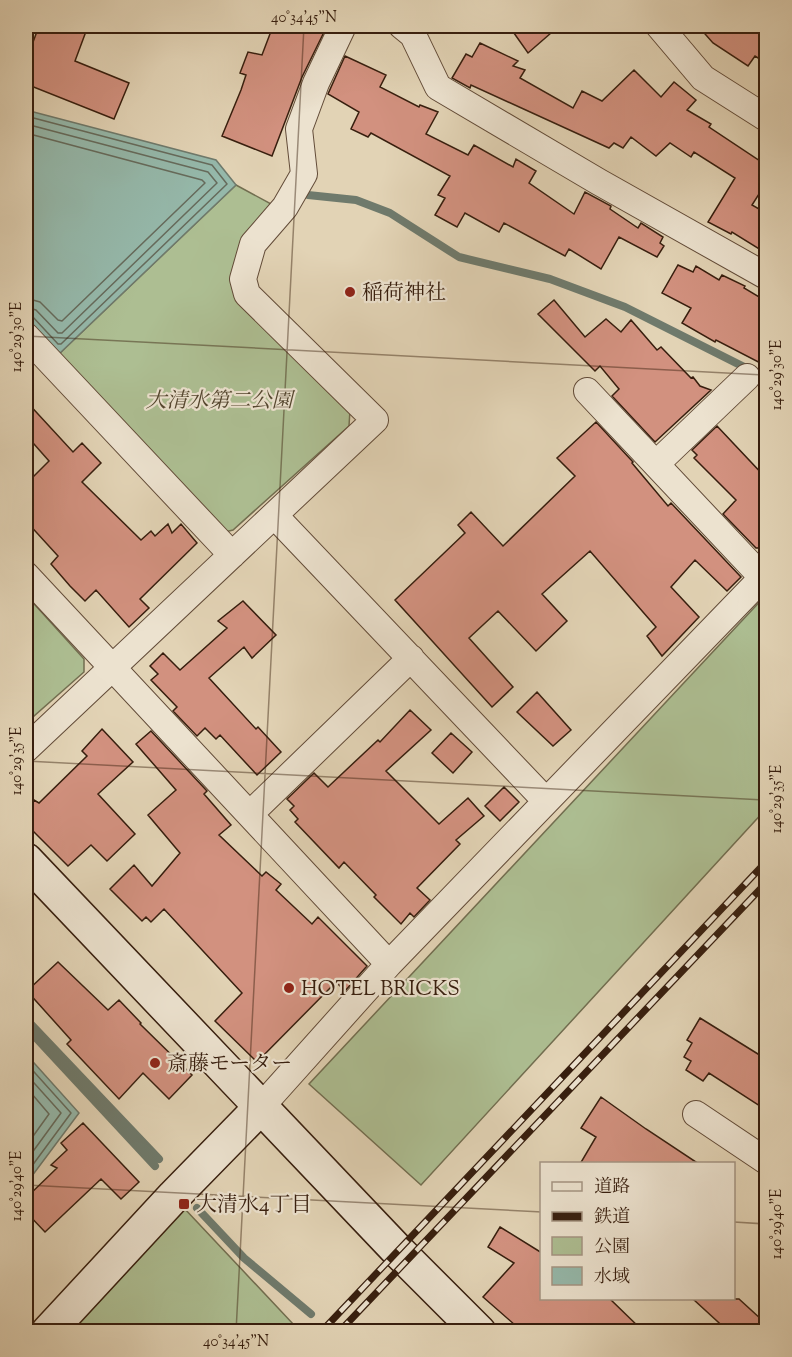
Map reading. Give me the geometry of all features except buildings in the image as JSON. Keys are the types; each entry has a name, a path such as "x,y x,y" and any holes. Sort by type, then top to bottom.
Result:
{"street":[{"path":"26,749 375,420 247,294 243,279 253,244 285,207 304,174 299,129 316,83 343,26"},
{"path":"659,26 704,78 766,118"},
{"path":"413,29 438,87 599,182 766,276"},
{"path":"26,336 232,555"},
{"path":"656,464 747,377"},
{"path":"48,1332 174,1196 260,1108 389,964 765,576 587,391"},
{"path":"275,516 546,801"},
{"path":"26,575 389,964"},
{"path":"250,814 411,658"},
{"path":"26,861 260,1108 479,1332"},
{"path":"696,1114 766,1161"}],"green space":[{"name":"大清水第二公園","path":"236,185 273,205 235,264 350,410 349,426 233,530 225,532 59,354"},
{"path":"26,595 84,659 84,672 26,723"},
{"path":"766,595 766,809 421,1185 309,1084"},
{"path":"183,1207 295,1326 291,1332 64,1332"}],"water":[{"path":"26,110 216,160 236,185 59,354 26,318"},
{"path":"26,1054 79,1113 26,1184"}],"waterway":[{"path":"308,195 356,200 390,213 459,257 550,279 625,307 766,378"},
{"path":"26,1019 159,1159"},
{"path":"26,1027 155,1166"},
{"path":"197,1208 244,1258 311,1314"}],"railway":[{"path":"321,1332 766,862"},
{"path":"339,1332 766,883"}],"place":[{"name":"稲荷神社","path":"350,292"},
{"name":"HOTEL BRICKS","path":"289,988"},
{"name":"斎藤モーター","path":"155,1063"},
{"name":"大清水4丁目","path":"184,1204"}]}
